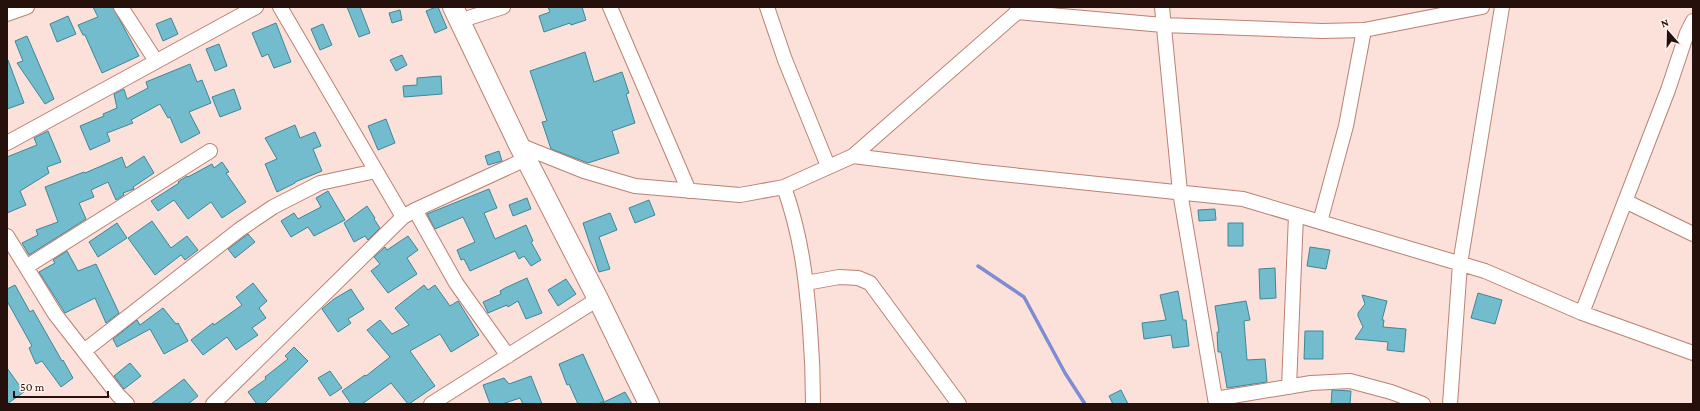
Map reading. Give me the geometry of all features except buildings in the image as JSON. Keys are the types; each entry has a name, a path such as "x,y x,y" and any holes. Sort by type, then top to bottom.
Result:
{"street":[{"path":"7,14 27,7"},
{"path":"121,7 156,61"},
{"path":"7,143 256,7"},
{"path":"280,7 403,217"},
{"path":"503,7 456,14 649,404"},
{"path":"610,7 689,191"},
{"path":"767,7 785,60 828,166"},
{"path":"1162,7 1180,192 1216,401 1311,383 1350,381 1391,392 1424,404"},
{"path":"213,404 403,217 523,152 635,186 740,195 784,187 853,156 1019,10 1163,25 1322,32 1364,30 1482,7"},
{"path":"1450,404 1460,264 1502,7"},
{"path":"1582,313 1668,90 1687,33 1693,21"},
{"path":"1320,222 1346,126 1364,30"},
{"path":"26,266 210,151"},
{"path":"853,156 1243,199 1485,271 1582,313 1693,353"},
{"path":"84,351 238,230 273,206 320,183 376,170"},
{"path":"784,187 795,218 806,283 813,379 813,404"},
{"path":"1625,202 1693,234"},
{"path":"415,210 456,283 508,356"},
{"path":"1289,387 1296,215"},
{"path":"7,236 55,314 118,395 127,404"},
{"path":"806,283 839,277 858,278 870,283 959,404"},
{"path":"431,404 598,299"}],"waterway":[{"path":"978,266 1024,297 1065,373 1085,404"}]}
